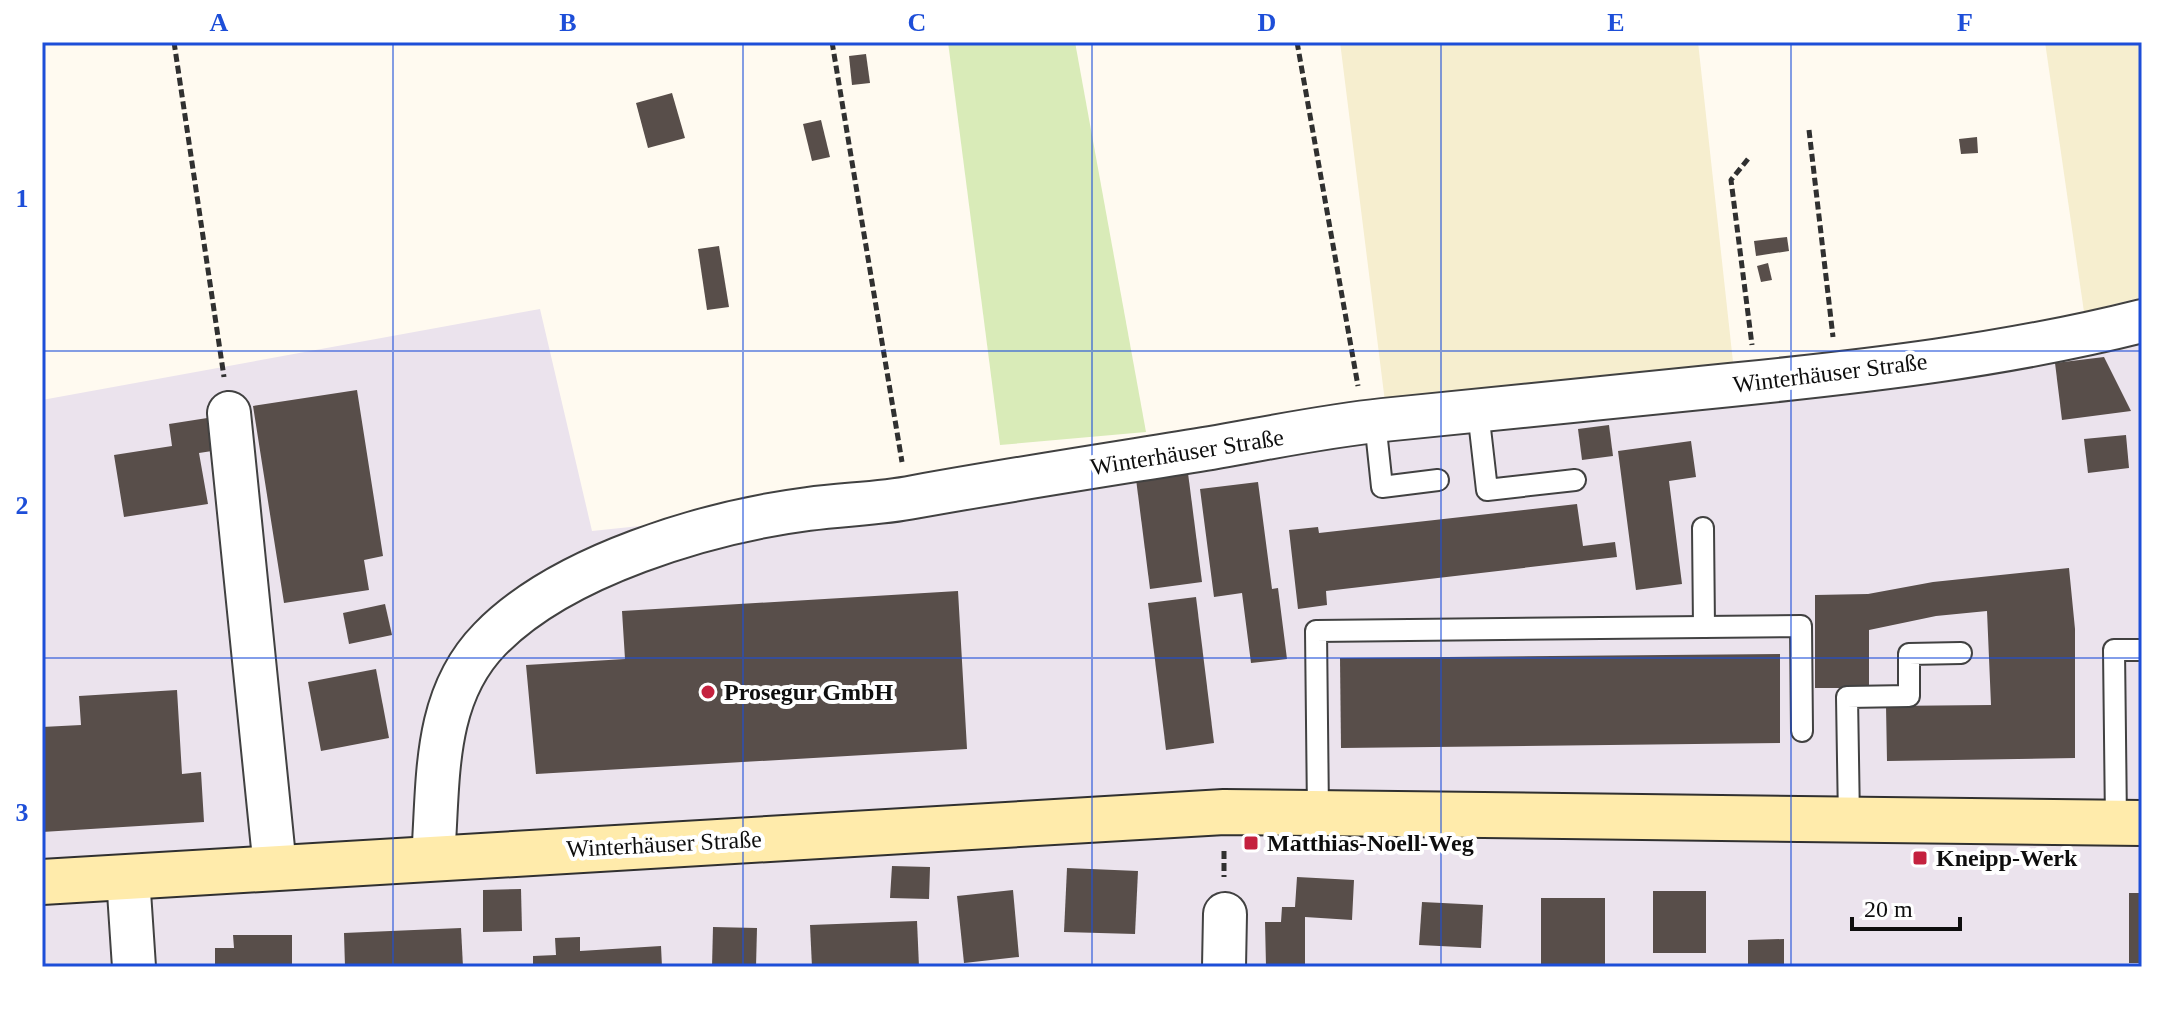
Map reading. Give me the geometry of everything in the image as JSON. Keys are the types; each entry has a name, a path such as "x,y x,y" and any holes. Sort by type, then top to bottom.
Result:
{"main road":[{"name":"Winterhäuser Straße","path":"42,882 1224,812 2129,823"}],"street":[{"name":"Winterhäuser Straße","path":"433,858 444,722 453,692 474,657 512,618 552,591 681,536 744,519 811,508 908,498 1370,422 1882,369 2082,335 2142,321"},
{"path":"229,413 275,868"},
{"path":"128,877 134,967"},
{"path":"1224,967 1225,914"}],"lane":[{"path":"1478,411 1487,490 1575,480"},
{"path":"1370,422 1382,487 1438,480"},
{"path":"1703,528 1704,627"},
{"path":"1318,813 1316,631 1801,626 1802,731"},
{"path":"2129,823 2114,650 2142,650"},
{"path":"1849,820 1847,697 1909,696 1909,654 1961,653"}],"path":[{"path":"174,42 229,413"},
{"path":"832,42 908,498"},
{"path":"1297,42 1370,422"},
{"path":"1809,130 1838,374"},
{"path":"1741,384 1751,363 1753,340 1731,180 1748,159"},
{"path":"1224,812 1225,914"}],"shaded area":[{"path":"1340,42 1698,42 1734,371 1385,402"},
{"path":"2045,42 2142,42 2142,297 2084,312"},
{"path":"540,309 592,531 908,498 1887,384 2142,333 2142,967 42,967 42,400"}],"green space":[{"path":"948,42 1075,42 1146,432 1000,445"}],"building":[{"path":"866,54 870,83 852,85 849,56"},
{"path":"672,93 685,138 648,148 636,103"},
{"path":"821,120 830,157 812,161 803,124"},
{"path":"1977,137 1978,153 1961,154 1959,139"},
{"path":"1787,237 1789,251 1756,256 1754,241"},
{"path":"719,246 729,307 707,310 698,249"},
{"path":"1768,263 1772,280 1761,282 1757,266"},
{"path":"2104,357 2131,411 2062,420 2055,363"},
{"path":"357,390 383,556 364,560 369,590 284,603 253,406"},
{"path":"220,416 225,449 199,453 208,504 124,517 114,455 172,446 169,424"},
{"path":"1609,425 1613,456 1582,460 1578,429"},
{"path":"2126,435 2129,468 2088,473 2084,439"},
{"path":"1691,441 1696,477 1669,481 1682,584 1636,590 1618,451"},
{"path":"1188,473 1202,582 1150,589 1136,479"},
{"path":"1258,482 1272,589 1278,588 1287,659 1251,663 1242,593 1214,597 1200,489"},
{"path":"1577,504 1583,546 1615,542 1617,557 1326,591 1327,605 1298,609 1289,530 1318,527 1319,533"},
{"path":"2069,568 2075,629 2075,758 1887,761 1886,706 1991,705 1987,611 1936,616 1869,630 1869,688 1815,688 1815,595 1868,594 1933,582"},
{"path":"958,591 967,749 536,774 526,665 625,659 622,611"},
{"path":"1196,597 1214,743 1166,750 1148,603"},
{"path":"385,604 392,635 349,644 343,613"},
{"path":"1780,654 1780,743 1341,748 1340,658"},
{"path":"376,669 389,738 321,751 308,682"},
{"path":"177,690 182,774 201,772 204,822 42,832 42,727 81,725 79,696"},
{"path":"892,866 930,867 929,899 890,898"},
{"path":"1067,868 1138,871 1135,934 1064,932"},
{"path":"1297,877 1354,880 1352,920 1305,917 1305,967 1266,966 1265,922 1281,922 1282,907 1295,907"},
{"path":"521,889 522,931 483,932 483,890"},
{"path":"1013,890 1019,957 964,963 957,896"},
{"path":"1653,891 1706,891 1706,953 1653,953"},
{"path":"2129,893 2142,893 2142,963 2129,963"},
{"path":"1541,898 1605,898 1605,967 1541,967"},
{"path":"1422,902 1483,905 1481,948 1419,945"},
{"path":"917,921 919,967 812,967 810,925"},
{"path":"713,927 757,928 756,967 712,967"},
{"path":"461,928 463,967 345,967 344,933"},
{"path":"233,935 292,935 292,967 215,967 215,948 234,948"},
{"path":"580,937 580,951 661,946 662,967 533,967 533,956 556,955 555,938"},
{"path":"1784,939 1784,967 1748,967 1748,940"}],"place":[{"name":"Prosegur GmbH","path":"708,692"},
{"name":"Matthias-Noell-Weg","path":"1251,843"},
{"name":"Kneipp-Werk","path":"1920,858"}]}
